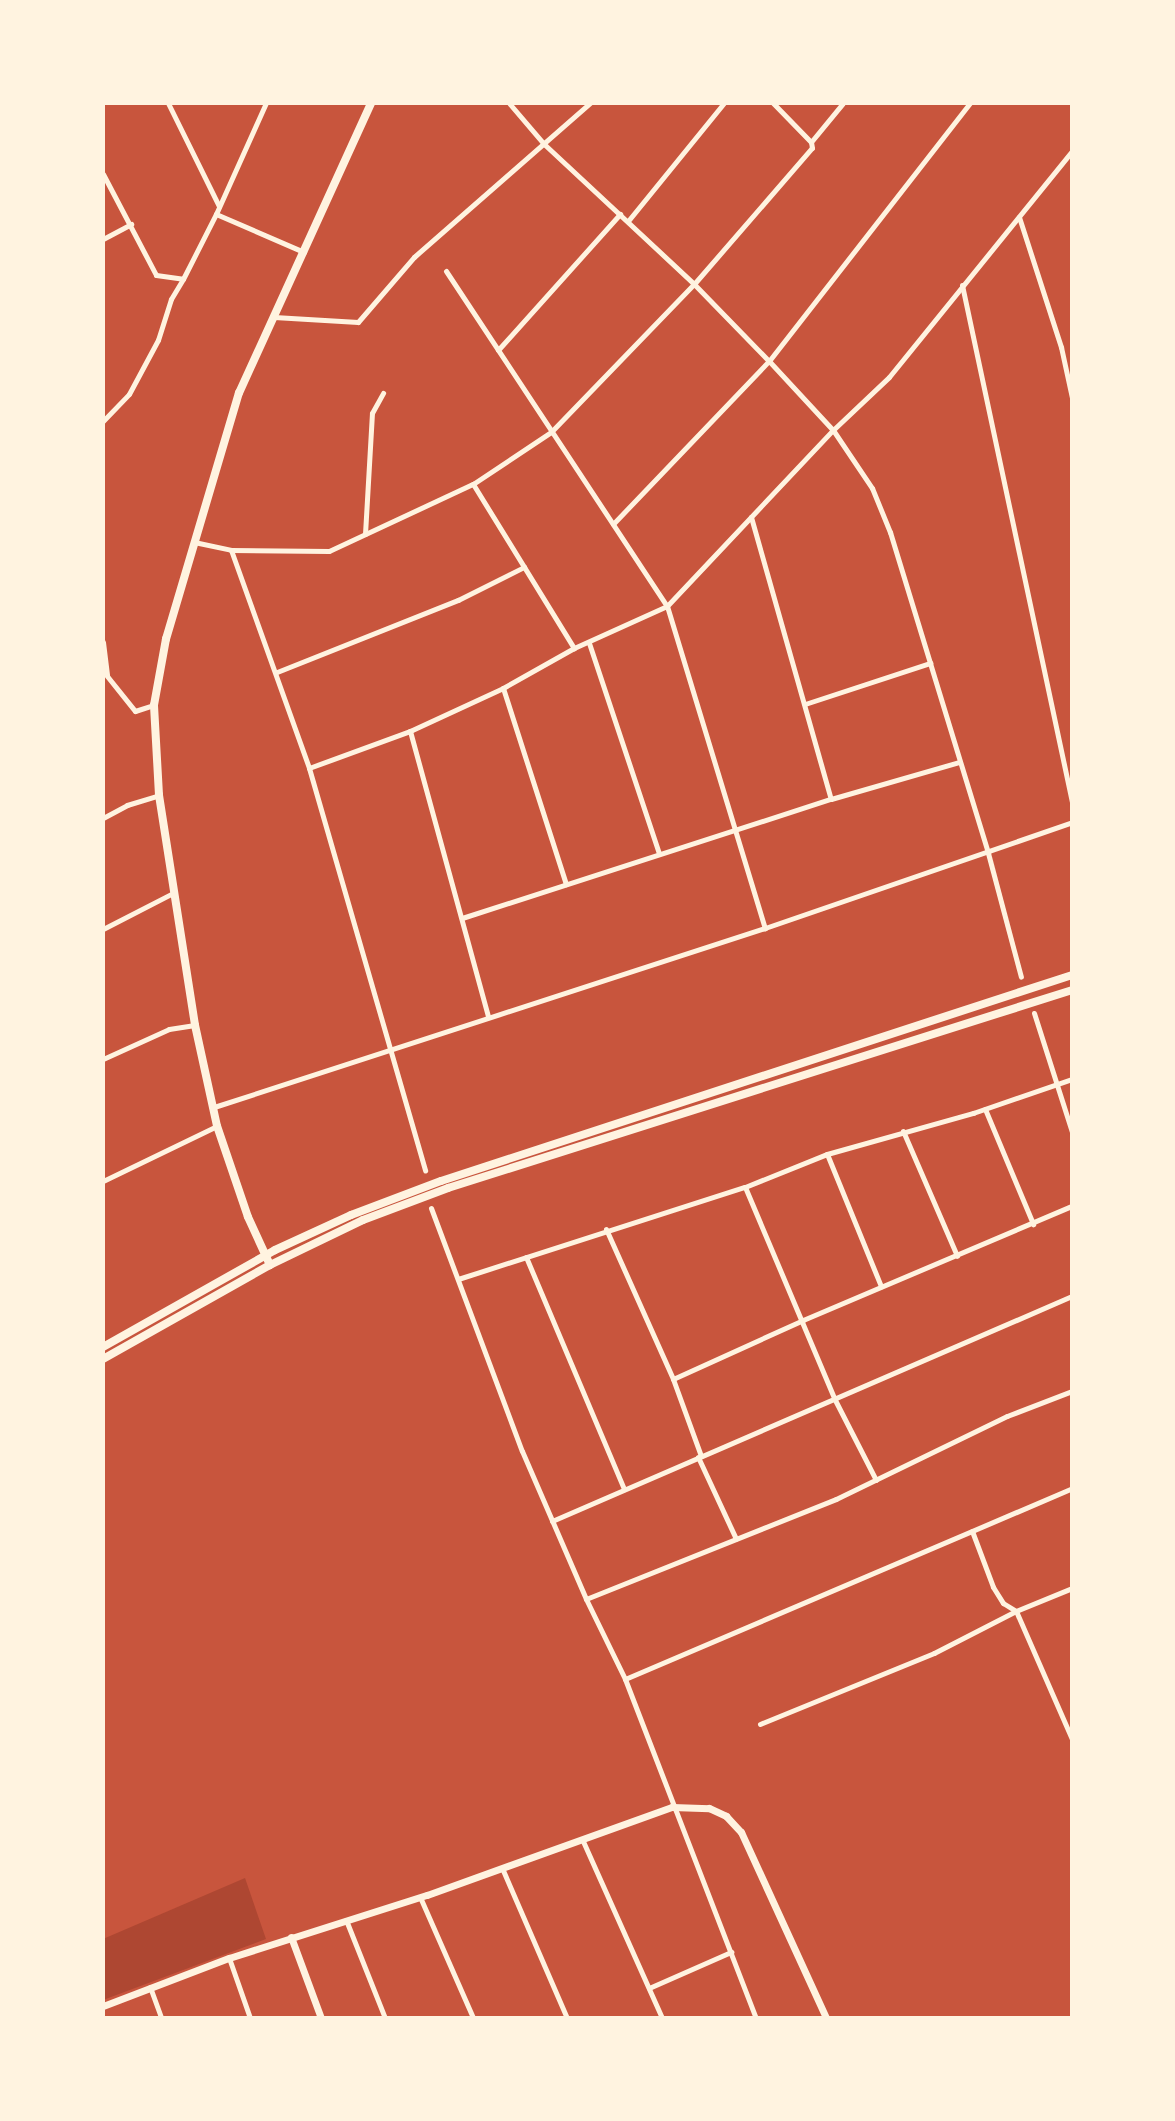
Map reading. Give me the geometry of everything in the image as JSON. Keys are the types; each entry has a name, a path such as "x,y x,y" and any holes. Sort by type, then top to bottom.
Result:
{"main road":[{"path":"270,1265 248,1217 217,1126 195,1025 159,795 154,705 166,639 239,393 371,103"},
{"path":"103,1347 265,1256 351,1215 440,1181 1072,975"},
{"path":"103,1359 270,1265 362,1220 448,1188 1072,990"}],"street":[{"path":"168,103 219,206"},
{"path":"103,421 130,394 158,340 171,299 216,214 266,103"},
{"path":"509,103 544,144 694,284 769,361 834,430 872,488 890,532 988,853 1021,977"},
{"path":"274,317 358,322 414,257 590,103"},
{"path":"628,222 724,103"},
{"path":"194,542 231,550 329,551 473,484 551,432 694,284 813,148 811,142 773,103"},
{"path":"811,142 844,103"},
{"path":"613,524 769,361 970,103"},
{"path":"309,768 410,731 503,688 574,648 667,606 834,430 889,377 1072,151"},
{"path":"103,174 156,275 183,279"},
{"path":"216,214 304,252"},
{"path":"498,350 620,214"},
{"path":"1019,217 1062,347 1072,398"},
{"path":"103,239 131,225"},
{"path":"446,271 667,606 765,928"},
{"path":"962,285 1072,803"},
{"path":"365,534 372,413 383,393"},
{"path":"473,484 574,648"},
{"path":"751,517 831,799"},
{"path":"231,550 277,672 309,768 425,1171"},
{"path":"277,672 458,600 524,568"},
{"path":"103,642 107,677 135,711 154,705"},
{"path":"589,643 659,853"},
{"path":"805,704 930,663"},
{"path":"503,688 566,884"},
{"path":"410,731 488,1016"},
{"path":"462,918 831,799 959,762"},
{"path":"103,818 127,805 159,795"},
{"path":"214,1107 765,928 1072,822"},
{"path":"103,929 173,893"},
{"path":"1034,1013 1072,1132"},
{"path":"103,1059 169,1029 195,1025"},
{"path":"458,1279 606,1229 745,1187 827,1154 985,1109 1072,1079"},
{"path":"985,1109 1033,1224"},
{"path":"103,1181 217,1126"},
{"path":"903,1131 957,1256"},
{"path":"827,1154 881,1286"},
{"path":"745,1187 834,1398 876,1480"},
{"path":"673,1379 881,1286 1072,1206"},
{"path":"431,1209 552,1521 586,1600 625,1679 655,1753 672,1807 688,1839 756,2018"},
{"path":"606,1229 673,1379 700,1457 736,1539"},
{"path":"526,1257 624,1489"},
{"path":"552,1521 1072,1296"},
{"path":"586,1600 876,1480 1007,1416 1072,1391"},
{"path":"625,1679 1072,1488"},
{"path":"972,1531 993,1587 1003,1603 1016,1611 1072,1739"},
{"path":"760,1724 934,1653 1016,1611 1072,1588"},
{"path":"103,2006 229,1958 420,1897 672,1807 709,1808 726,1816 741,1832 826,2018"},
{"path":"582,1839 662,2018"},
{"path":"502,1868 567,2018"},
{"path":"420,1897 473,2018"},
{"path":"346,1920 385,2018"},
{"path":"291,1937 321,2018"},
{"path":"649,1988 731,1952"},
{"path":"229,1958 250,2018"},
{"path":"150,1987 161,2018"}],"shaded area":[{"path":"245,1878 266,1939 103,2000 103,1939"}]}
